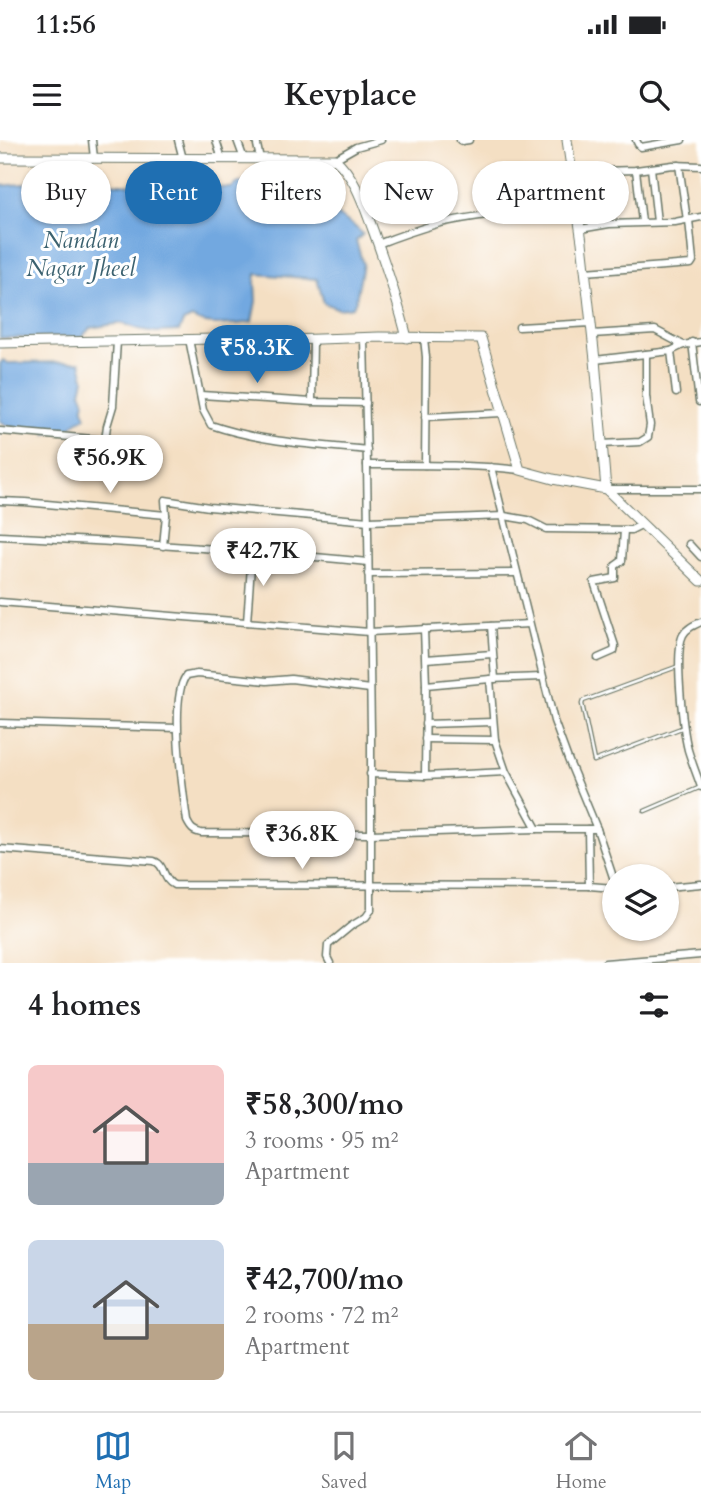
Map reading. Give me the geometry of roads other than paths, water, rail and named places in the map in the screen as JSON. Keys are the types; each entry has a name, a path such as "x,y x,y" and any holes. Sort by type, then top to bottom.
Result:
{"street":[{"path":"92,140 94,158"},
{"path":"178,140 183,159"},
{"path":"216,140 222,159"},
{"path":"237,140 244,159"},
{"path":"256,140 260,159"},
{"path":"0,158 335,159 356,147 381,140"},
{"path":"460,140 469,140"},
{"path":"567,140 571,161"},
{"path":"636,140 641,147 682,140"},
{"path":"335,159 345,167 360,200"},
{"path":"629,170 679,165 701,166"},
{"path":"585,272 691,264 693,261 679,165"},
{"path":"651,168 657,222"},
{"path":"636,170 642,222"},
{"path":"580,229 609,224 701,217"},
{"path":"378,244 406,233 472,218"},
{"path":"370,224 395,290 407,338"},
{"path":"579,224 606,489 701,581"},
{"path":"519,327 591,323"},
{"path":"592,334 655,330 683,345"},
{"path":"330,963 327,957 328,945 371,910 369,521 364,338"},
{"path":"424,338 425,465"},
{"path":"0,343 481,338 520,470"},
{"path":"190,339 203,410 211,425 267,439 367,450"},
{"path":"312,402 313,340"},
{"path":"105,440 113,406 117,341"},
{"path":"595,360 671,351 692,342 701,342"},
{"path":"692,342 699,402"},
{"path":"671,351 676,393"},
{"path":"602,444 640,442 648,437 650,425 646,396 646,354"},
{"path":"201,395 366,403"},
{"path":"425,416 502,413"},
{"path":"0,432 132,443"},
{"path":"368,465 491,467 520,470 606,489 701,489"},
{"path":"491,467 542,677 562,743 609,864"},
{"path":"163,546 166,500 209,507 369,521 504,516 528,520 546,529 631,530 643,524"},
{"path":"0,501 166,515"},
{"path":"598,658 614,651 615,646 594,582 615,578 615,566 622,561 624,530"},
{"path":"0,536 368,562"},
{"path":"689,544 701,557"},
{"path":"247,622 252,552"},
{"path":"368,574 517,573"},
{"path":"0,602 369,632 529,624"},
{"path":"701,622 683,635 679,666 684,727 688,749 701,787"},
{"path":"491,626 495,740 506,772 537,829"},
{"path":"424,629 425,776"},
{"path":"426,659 492,654"},
{"path":"370,689 291,679 267,681 191,674 186,676 182,681 177,728 187,821 193,831 370,834 597,829"},
{"path":"426,685 542,677"},
{"path":"425,724 493,722"},
{"path":"0,723 177,728"},
{"path":"425,739 495,740"},
{"path":"370,774 425,776 506,772"},
{"path":"588,829 589,886"},
{"path":"0,849 154,861 161,866 168,882 174,885 602,887"},
{"path":"679,886 701,884"},
{"path":"605,963 701,955"}],"lane":[{"path":"679,666 583,701 582,704 594,761 684,727"},
{"path":"645,811 701,787"}],"water":[{"name":"Nandan Nagar Jheel","path":"111,183 125,184 125,224 222,224 222,188 231,188 236,185 236,224 346,224 346,221 363,234 356,241 363,264 356,300 353,307 339,309 324,303 317,279 256,274 256,301 252,322 213,324 192,318 183,322 179,331 156,332 122,323 90,328 82,337 0,338 0,186 21,184 21,224 111,224"},
{"path":"3,360 8,363 80,362 84,379 81,392 86,417 62,433 46,434 46,429 37,427 30,432 7,426 0,421 0,364"}]}
